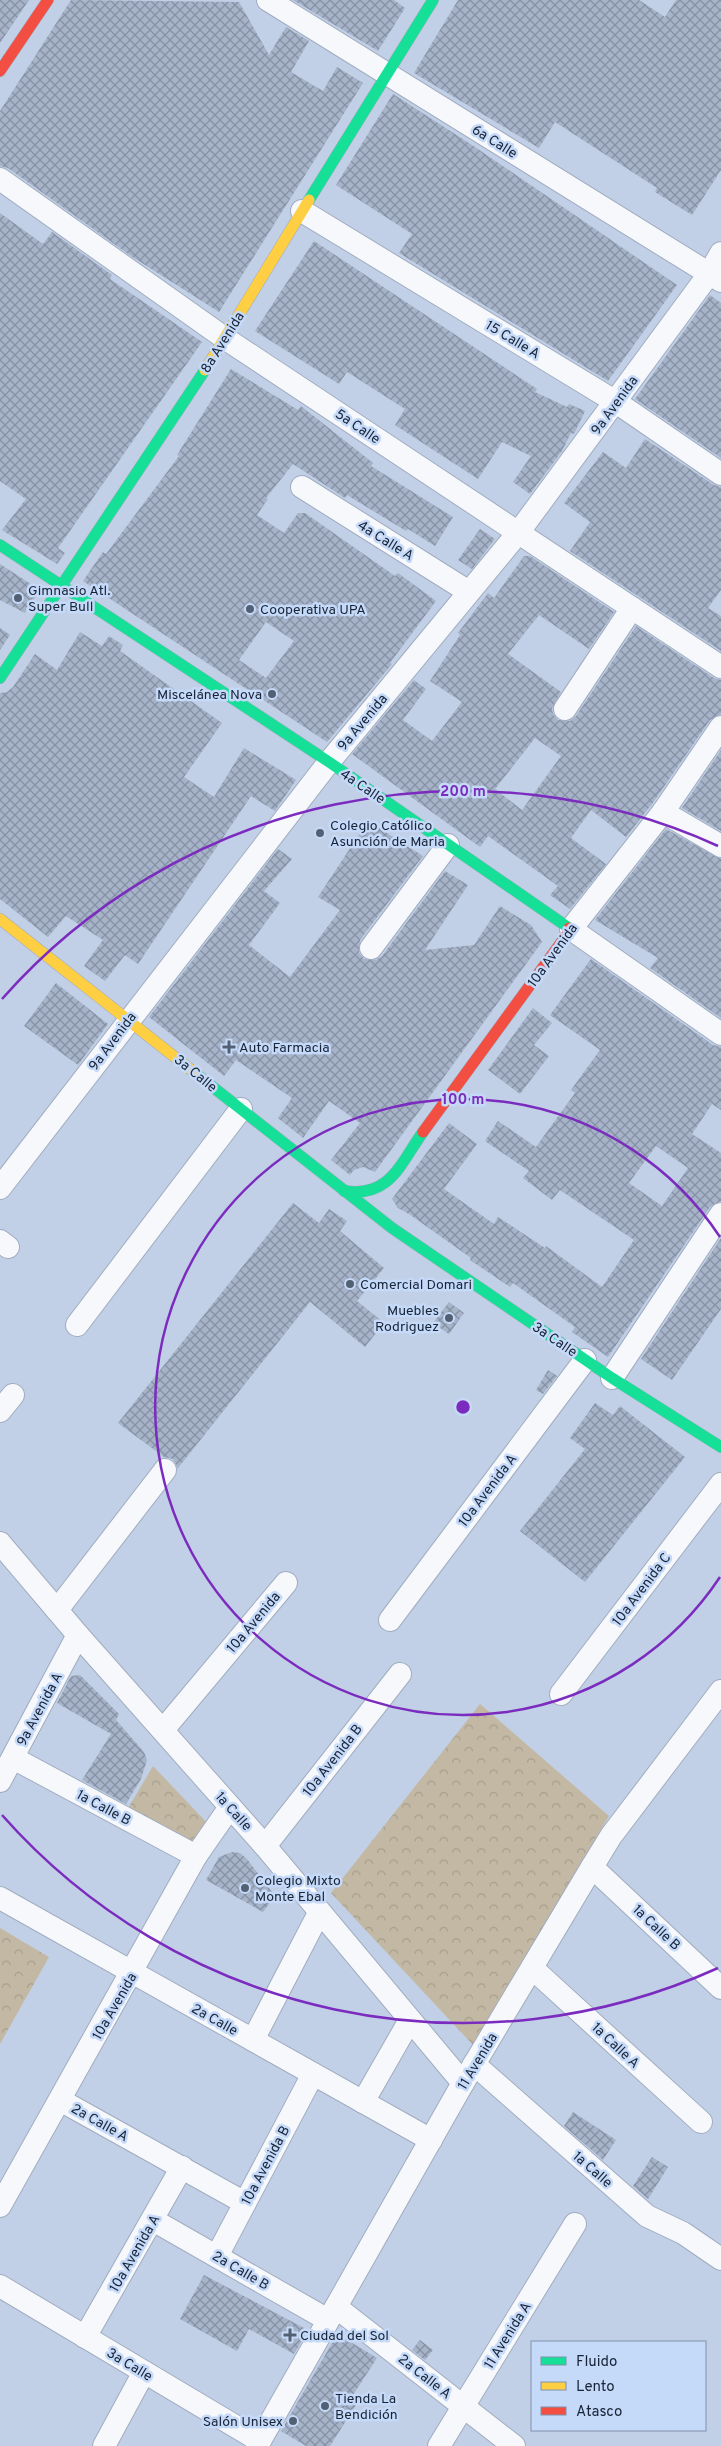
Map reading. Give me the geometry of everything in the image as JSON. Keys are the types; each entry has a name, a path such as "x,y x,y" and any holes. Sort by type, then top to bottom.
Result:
{"main road":[{"path":"0,71 48,0"},
{"name":"8a Avenida","path":"0,678 226,339 302,211 433,0"},
{"name":"4a Calle","path":"0,545 329,762 571,929"},
{"name":"3a Calle","path":"0,919 392,1228 612,1378 721,1447"},
{"name":"10a Avenida","path":"385,1185 571,929"},
{"path":"344,1191 361,1194 374,1191 385,1185"},
{"path":"385,1185 384,1202 392,1228"}],"street":[{"name":"6a Calle","path":"268,0 715,277"},
{"name":"5a Calle","path":"0,178 226,339 721,667"},
{"name":"15 Calle A","path":"302,211 616,402 721,474"},
{"name":"9a Avenida","path":"0,1188 329,762 518,533 616,402 715,277 721,253"},
{"name":"4a Calle A","path":"302,488 469,592"},
{"path":"565,709 632,608"},
{"name":"10a Avenida","path":"571,929 663,812 721,727"},
{"path":"663,812 721,846"},
{"path":"371,948 448,844"},
{"name":"4a Calle","path":"571,929 721,1034"},
{"path":"77,1325 241,1109"},
{"path":"612,1378 721,1214"},
{"name":"10a Avenida A","path":"390,1620 585,1360"},
{"path":"57,1610 165,1470"},
{"name":"10a Avenida C","path":"561,1694 721,1484"},
{"name":"1a Calle","path":"0,1543 78,1636 265,1846 410,2020 469,2074 647,2216 683,2233 721,2259"},
{"name":"10a Avenida","path":"163,1730 286,1583"},
{"name":"9a Avenida A","path":"0,1781 78,1636"},
{"name":"10a Avenida B","path":"265,1846 400,1674"},
{"name":"11 Avenida","path":"258,2443 469,2074 592,1867 623,1820 721,1691"},
{"name":"1a Calle B","path":"13,1758 196,1856"},
{"name":"10a Avenida","path":"0,2206 133,1972 196,1856 230,1807"},
{"name":"1a Calle B","path":"592,1867 721,1988"},
{"name":"2a Calle","path":"0,1898 431,2140"},
{"path":"253,2040 319,1913"},
{"name":"1a Calle A","path":"532,1968 701,2122"},
{"path":"363,2102 410,2020"},
{"name":"10a Avenida B","path":"217,2256 313,2074"},
{"name":"2a Calle A","path":"60,2100 245,2203"},
{"name":"10a Avenida A","path":"85,2337 182,2168"},
{"name":"2a Calle B","path":"153,2220 217,2256 332,2313"},
{"name":"11 Avenida A","path":"438,2446 575,2224"},
{"name":"3a Calle","path":"0,2286 258,2443"},
{"name":"2a Calle A","path":"332,2313 463,2406 514,2446"},
{"path":"104,2446 144,2372"}],"green space":[{"path":"480,1704 609,1816 473,2045 331,1893"},
{"path":"153,1766 211,1827 195,1853 124,1815"},
{"path":"0,1928 49,1957 0,2044"}],"building":[{"path":"0,0 29,0 0,43"},
{"path":"71,0 239,2 269,55 286,27 309,41 291,72 323,91 337,67 363,83 219,312 131,256 8,168 0,166 0,111"},
{"path":"293,0 394,0 405,8 378,51"},
{"path":"458,0 639,0 665,17 676,0 721,0 721,170 692,215 655,192 657,188 555,122 539,148 414,73"},
{"path":"393,94 472,145 677,285 608,381 399,253 412,234 336,185"},
{"path":"0,213 43,244 52,232 112,275 110,279 202,342 58,548 65,553 57,564 2,530 26,499 0,481"},
{"path":"314,241 537,389 535,392 567,407 569,404 585,411 574,434 571,433 562,451 530,494 513,482 531,456 502,442 478,479 395,425 405,409 347,372 339,384 255,331"},
{"path":"710,295 721,303 721,458 635,399"},
{"path":"231,369 298,410 301,406 373,463 371,466 453,517 435,546 408,529 406,531 347,495 345,498 293,464 266,498 268,499 257,515 284,533 298,513 305,513 395,576 398,573 436,601 390,663 392,664 327,742 83,581 103,552 106,554 179,456 177,455","holes":["266,622 294,641 266,678 239,660"]},
{"path":"645,439 714,485 721,487 721,590 708,608 721,616 721,651 570,551 590,522 564,503 603,452 626,468"},
{"path":"480,529 495,539 472,569 458,560"},
{"path":"524,556 530,556 614,612 589,649 539,615 508,654 561,692 552,708 553,714 558,720 570,721 576,716 636,626 714,678 721,680 721,714 710,720 652,804 626,837 591,810 571,838 606,864 570,909 550,895 558,886 488,836 480,847 352,754 414,680 426,689 403,720 432,741 462,702 430,681 460,635 458,633 488,593 494,598","holes":["535,738 561,756 522,810 495,789"]},
{"path":"0,564 40,590 25,613 0,600"},
{"path":"0,628 10,635 0,650"},
{"path":"80,632 102,646 109,636 123,645 120,651 222,723 184,777 214,797 244,748 296,780 275,811 251,796 138,964 125,955 105,981 84,966 103,940 66,916 48,937 0,899 0,693 7,692 13,687 35,654 57,670"},
{"path":"721,750 721,831 682,808"},
{"path":"368,821 423,856 360,940 359,953 364,959 376,960 382,956 445,871 468,885 425,950 474,945 500,906 531,925 542,942 375,1172 363,1167 354,1170 350,1175 331,1160 360,1123 329,1101 303,1138 278,1118 292,1098 236,1060 224,1076 149,1017 278,849 292,859 264,891 280,903 249,945 290,977 340,910 318,897"},
{"path":"666,829 721,859 721,1018 650,968 658,958 595,920"},
{"path":"591,959 713,1045 721,1047 721,1110 712,1104 692,1134 721,1153 721,1201 710,1207 608,1357 572,1332 575,1327 513,1283 510,1287 470,1260 471,1258 398,1208 392,1199 449,1123 477,1144 444,1189 494,1224 498,1217 545,1248 546,1246 602,1287 634,1240 560,1190 552,1200 523,1178 529,1171 485,1141 498,1121 536,1147 575,1093 571,1090 600,1050 550,1015","holes":["656,1146 688,1168 662,1206 629,1183"]},
{"path":"56,983 108,1024 78,1065 24,1026"},
{"path":"533,1008 552,1023 534,1045 549,1056 520,1094 488,1070"},
{"path":"293,1203 319,1223 329,1209 347,1221 340,1231 384,1268 357,1301 384,1323 365,1347 310,1302 178,1468 173,1459 164,1457 118,1423"},
{"path":"721,1238 721,1309 672,1380 641,1359"},
{"name":"Muebles Rodriguez","path":"449,1302 464,1313 449,1334 433,1323"},
{"path":"548,1370 557,1376 543,1394 536,1390"},
{"path":"595,1403 613,1415 620,1406 685,1457 585,1582 520,1531 585,1449 570,1438"},
{"path":"80,1675 119,1714 116,1720 144,1752 147,1760 141,1779 126,1804 82,1780 111,1734 57,1703 71,1676"},
{"name":"Colegio Mixto Monte Ebal","path":"232,1852 240,1853 247,1859 275,1896 263,1912 206,1880 219,1857"},
{"path":"573,2112 616,2140 603,2160 564,2126"},
{"path":"652,2157 668,2167 648,2199 633,2186"},
{"path":"204,2275 304,2328 305,2335 294,2354 249,2329 237,2351 180,2319"},
{"path":"344,2338 377,2358 353,2395 360,2399 330,2446 306,2446 281,2431 332,2343"},
{"path":"420,2340 433,2350 425,2360 412,2350"}],"traffic: fast":[{"path":"309,200 433,0"},
{"path":"0,678 205,370"},
{"path":"0,545 329,762 569,928"},
{"path":"195,1073 392,1228 612,1378 721,1447"},
{"path":"344,1191 360,1192 383,1184 400,1167 423,1132"}],"traffic: slow":[{"path":"205,370 309,200"},
{"path":"0,919 195,1073"}],"traffic: jam":[{"path":"0,71 48,0"},
{"path":"423,1132 571,929 569,928"}],"place":[{"name":"Gimnasio Atl. Super Bull","path":"18,598"},
{"name":"Cooperativa UPA","path":"250,609"},
{"name":"Miscelánea Nova","path":"272,694"},
{"name":"Colegio Católico Asunción de Maria","path":"320,833"},
{"name":"Auto Farmacia","path":"229,1047"},
{"name":"Comercial Domari","path":"350,1284"},
{"name":"Muebles Rodriguez","path":"449,1318"},
{"name":"Colegio Mixto Monte Ebal","path":"245,1888"},
{"name":"Ciudad del Sol","path":"290,2335"},
{"name":"Tienda La Bendición","path":"325,2406"},
{"name":"Salón Unisex","path":"293,2421"}]}
